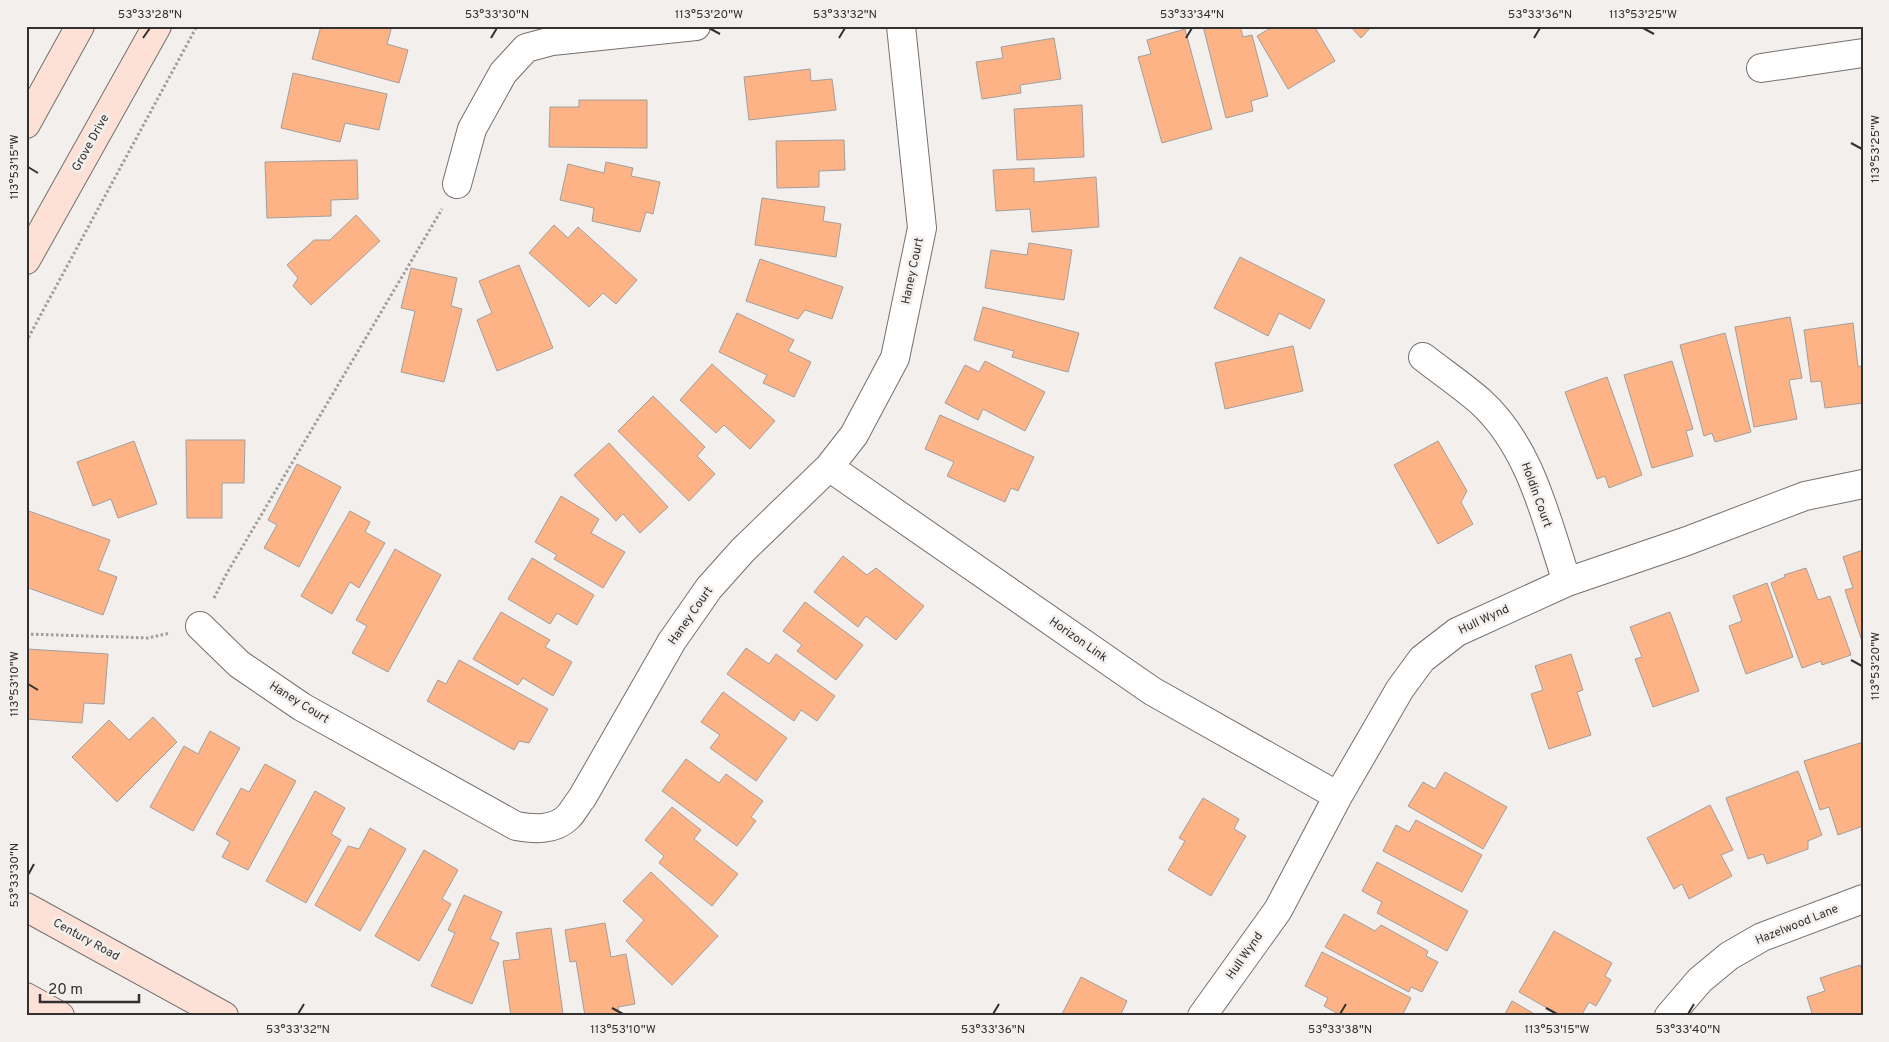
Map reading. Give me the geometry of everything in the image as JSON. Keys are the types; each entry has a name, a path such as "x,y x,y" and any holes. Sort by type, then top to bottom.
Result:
{"main road":[{"path":"26,124 80,26"},
{"name":"Grove Drive","path":"26,260 156,26"},
{"name":"Century Road","path":"26,907 224,1016"},
{"path":"26,997 60,1016"}],"street":[{"path":"456,184 472,129 503,73 526,48 552,40 696,26"},
{"name":"Haney Court","path":"200,626 239,664 302,707 516,826 531,829 548,828 567,818 582,798 672,641 709,588 743,550 829,467 854,435 895,358 922,228 901,26"},
{"path":"1761,68 1863,53"},
{"name":"Holdin Court","path":"1423,357 1481,402 1507,431 1528,468 1566,582"},
{"name":"Horizon Link","path":"829,467 1152,691 1338,796"},
{"name":"Hull Wynd","path":"1202,1016 1278,910 1338,796 1400,689 1422,659 1457,632 1566,582 1687,541 1805,496 1863,484"},
{"name":"Hazelwood Lane","path":"1669,1016 1700,980 1729,956 1762,937 1863,899"}],"path":[{"path":"26,342 197,26"},
{"path":"26,634 148,638 200,626 227,573 456,184"}],"building":[{"path":"321,26 392,26 387,44 408,50 399,83 312,59"},
{"path":"1203,26 1240,26 1243,37 1252,35 1268,96 1251,101 1253,111 1226,118"},
{"path":"1274,26 1314,26 1335,61 1288,89 1257,36"},
{"path":"1350,26 1372,26 1361,38"},
{"path":"1185,29 1212,129 1162,143 1138,57 1151,54 1147,40"},
{"path":"1054,38 1061,79 1020,85 1021,93 982,99 976,62 1003,58 1001,47"},
{"path":"810,69 811,81 832,79 836,110 749,120 744,77"},
{"path":"293,73 387,94 379,130 345,123 340,142 281,128"},
{"path":"579,100 647,100 647,148 549,147 550,107 579,107"},
{"path":"1082,105 1084,157 1017,160 1014,109"},
{"path":"844,140 845,170 819,171 819,187 777,188 776,141"},
{"path":"357,160 358,199 331,200 331,216 267,218 265,162"},
{"path":"606,162 633,168 631,176 660,182 653,214 646,212 640,232 592,221 594,208 560,200 568,164 604,173"},
{"path":"1034,168 1034,182 1096,177 1099,227 1032,232 1030,209 996,211 993,170"},
{"path":"762,198 825,207 823,221 841,224 836,257 755,245"},
{"path":"356,215 380,241 311,305 293,286 298,278 287,265 314,240 330,240"},
{"path":"554,225 568,238 578,227 637,280 616,304 603,293 589,307 529,253"},
{"path":"1029,243 1072,250 1064,300 985,288 991,250 1027,255"},
{"path":"1240,257 1325,300 1310,329 1279,313 1268,336 1214,308"},
{"path":"760,259 843,287 832,319 805,310 798,319 746,301"},
{"path":"519,265 553,348 497,371 477,320 492,313 479,281"},
{"path":"411,268 457,278 451,306 462,309 444,382 401,372 415,311 401,308"},
{"path":"983,307 1079,333 1068,372 1012,357 1014,351 974,340"},
{"path":"737,313 794,340 788,351 811,362 794,397 763,383 767,375 719,352"},
{"path":"1790,317 1802,378 1789,380 1797,419 1754,427 1735,327"},
{"path":"1853,323 1858,367 1863,365 1863,403 1825,408 1821,381 1811,382 1804,330"},
{"path":"1725,333 1751,432 1715,442 1712,433 1704,436 1680,345"},
{"path":"1293,346 1303,391 1225,409 1215,363"},
{"path":"985,361 1045,392 1025,431 983,409 978,420 945,403 965,365 979,372"},
{"path":"1672,361 1693,429 1686,431 1693,456 1652,468 1624,375"},
{"path":"712,364 775,421 750,449 724,425 716,433 680,400"},
{"path":"1607,377 1642,475 1609,488 1605,476 1597,479 1565,392"},
{"path":"653,396 705,447 697,456 715,474 689,501 618,431"},
{"path":"940,415 1034,457 1018,491 1011,488 1005,502 947,476 954,462 925,449"},
{"path":"186,440 245,440 244,483 222,483 222,518 187,518"},
{"path":"134,441 157,504 118,518 111,499 93,506 77,462"},
{"path":"1438,441 1467,491 1461,502 1473,524 1438,544 1394,465"},
{"path":"609,443 668,507 640,533 623,514 616,521 574,475"},
{"path":"297,464 341,487 299,567 264,548 277,525 268,520"},
{"path":"561,496 599,519 591,533 625,552 603,588 554,559 557,555 535,542"},
{"path":"26,510 110,540 98,570 117,577 103,615 26,587"},
{"path":"350,511 370,522 365,532 385,543 359,588 350,582 332,614 301,596"},
{"path":"395,549 441,575 388,672 352,653 367,626 356,620"},
{"path":"1863,550 1863,644 1845,590 1853,588 1843,557"},
{"path":"843,556 867,575 876,568 924,606 896,640 866,616 858,627 814,592"},
{"path":"532,558 594,595 577,625 557,613 550,624 508,599"},
{"path":"1806,568 1818,600 1830,596 1851,655 1822,665 1821,661 1802,668 1771,583 1785,577 1784,575"},
{"path":"1767,583 1793,657 1746,674 1729,626 1742,621 1733,596"},
{"path":"805,602 863,645 836,680 797,651 802,645 783,631"},
{"path":"501,612 550,640 545,647 572,662 553,696 523,678 518,685 473,659"},
{"path":"1670,612 1699,691 1653,707 1635,659 1642,657 1630,627"},
{"path":"746,648 769,664 776,654 835,696 817,721 801,710 794,721 727,674"},
{"path":"27,649 108,654 104,704 84,703 82,723 26,719"},
{"path":"1571,654 1583,690 1577,692 1591,735 1549,749 1531,694 1543,690 1535,666"},
{"path":"459,660 548,709 529,743 519,741 514,750 427,701 438,680 446,684"},
{"path":"723,692 787,738 756,781 710,748 720,735 701,722"},
{"path":"153,717 177,742 117,802 72,757 109,720 129,740"},
{"path":"210,731 240,748 193,831 150,807 184,746 198,754"},
{"path":"1863,742 1863,826 1838,835 1829,807 1820,810 1804,761"},
{"path":"686,759 719,783 726,774 763,801 751,817 756,821 737,846 662,791"},
{"path":"265,764 296,781 248,870 222,857 230,842 216,834 241,788 249,792"},
{"path":"1798,771 1822,835 1808,841 1808,849 1767,864 1763,854 1748,859 1726,798"},
{"path":"1445,772 1507,807 1483,849 1408,806 1423,782 1435,789"},
{"path":"315,791 345,808 331,834 341,840 306,903 266,881"},
{"path":"1203,798 1239,819 1234,829 1246,836 1211,896 1168,870 1185,841 1179,838"},
{"path":"1710,805 1733,850 1721,855 1732,876 1689,899 1682,884 1674,889 1647,838"},
{"path":"672,807 701,830 694,839 738,874 712,906 659,863 664,856 645,840"},
{"path":"1416,820 1482,855 1462,892 1383,851 1396,825 1409,832"},
{"path":"370,828 406,849 360,931 315,905 348,846 359,849"},
{"path":"424,850 458,870 442,899 451,904 419,961 375,936"},
{"path":"1377,862 1468,911 1447,951 1377,913 1382,902 1362,891"},
{"path":"651,872 718,936 672,985 626,941 644,920 623,901"},
{"path":"464,895 502,912 490,939 499,943 472,1004 431,986 455,933 448,930"},
{"path":"1344,914 1375,931 1381,925 1428,951 1426,956 1438,962 1422,992 1411,987 1409,992 1325,947"},
{"path":"605,923 611,957 626,954 635,1004 618,1007 619,1016 585,1016 576,961 570,962 565,930"},
{"path":"551,928 563,1014 511,1016 503,961 520,959 516,933"},
{"path":"1554,931 1612,963 1605,976 1611,980 1596,1006 1589,1002 1581,1016 1561,1016 1519,992"},
{"path":"1322,952 1411,998 1402,1016 1342,1016 1324,1006 1328,998 1305,986"},
{"path":"1860,965 1863,974 1863,1016 1813,1016 1807,997 1825,991 1820,978"},
{"path":"1081,977 1127,1001 1120,1016 1061,1016"},
{"path":"1512,1001 1538,1016 1504,1016"}]}
